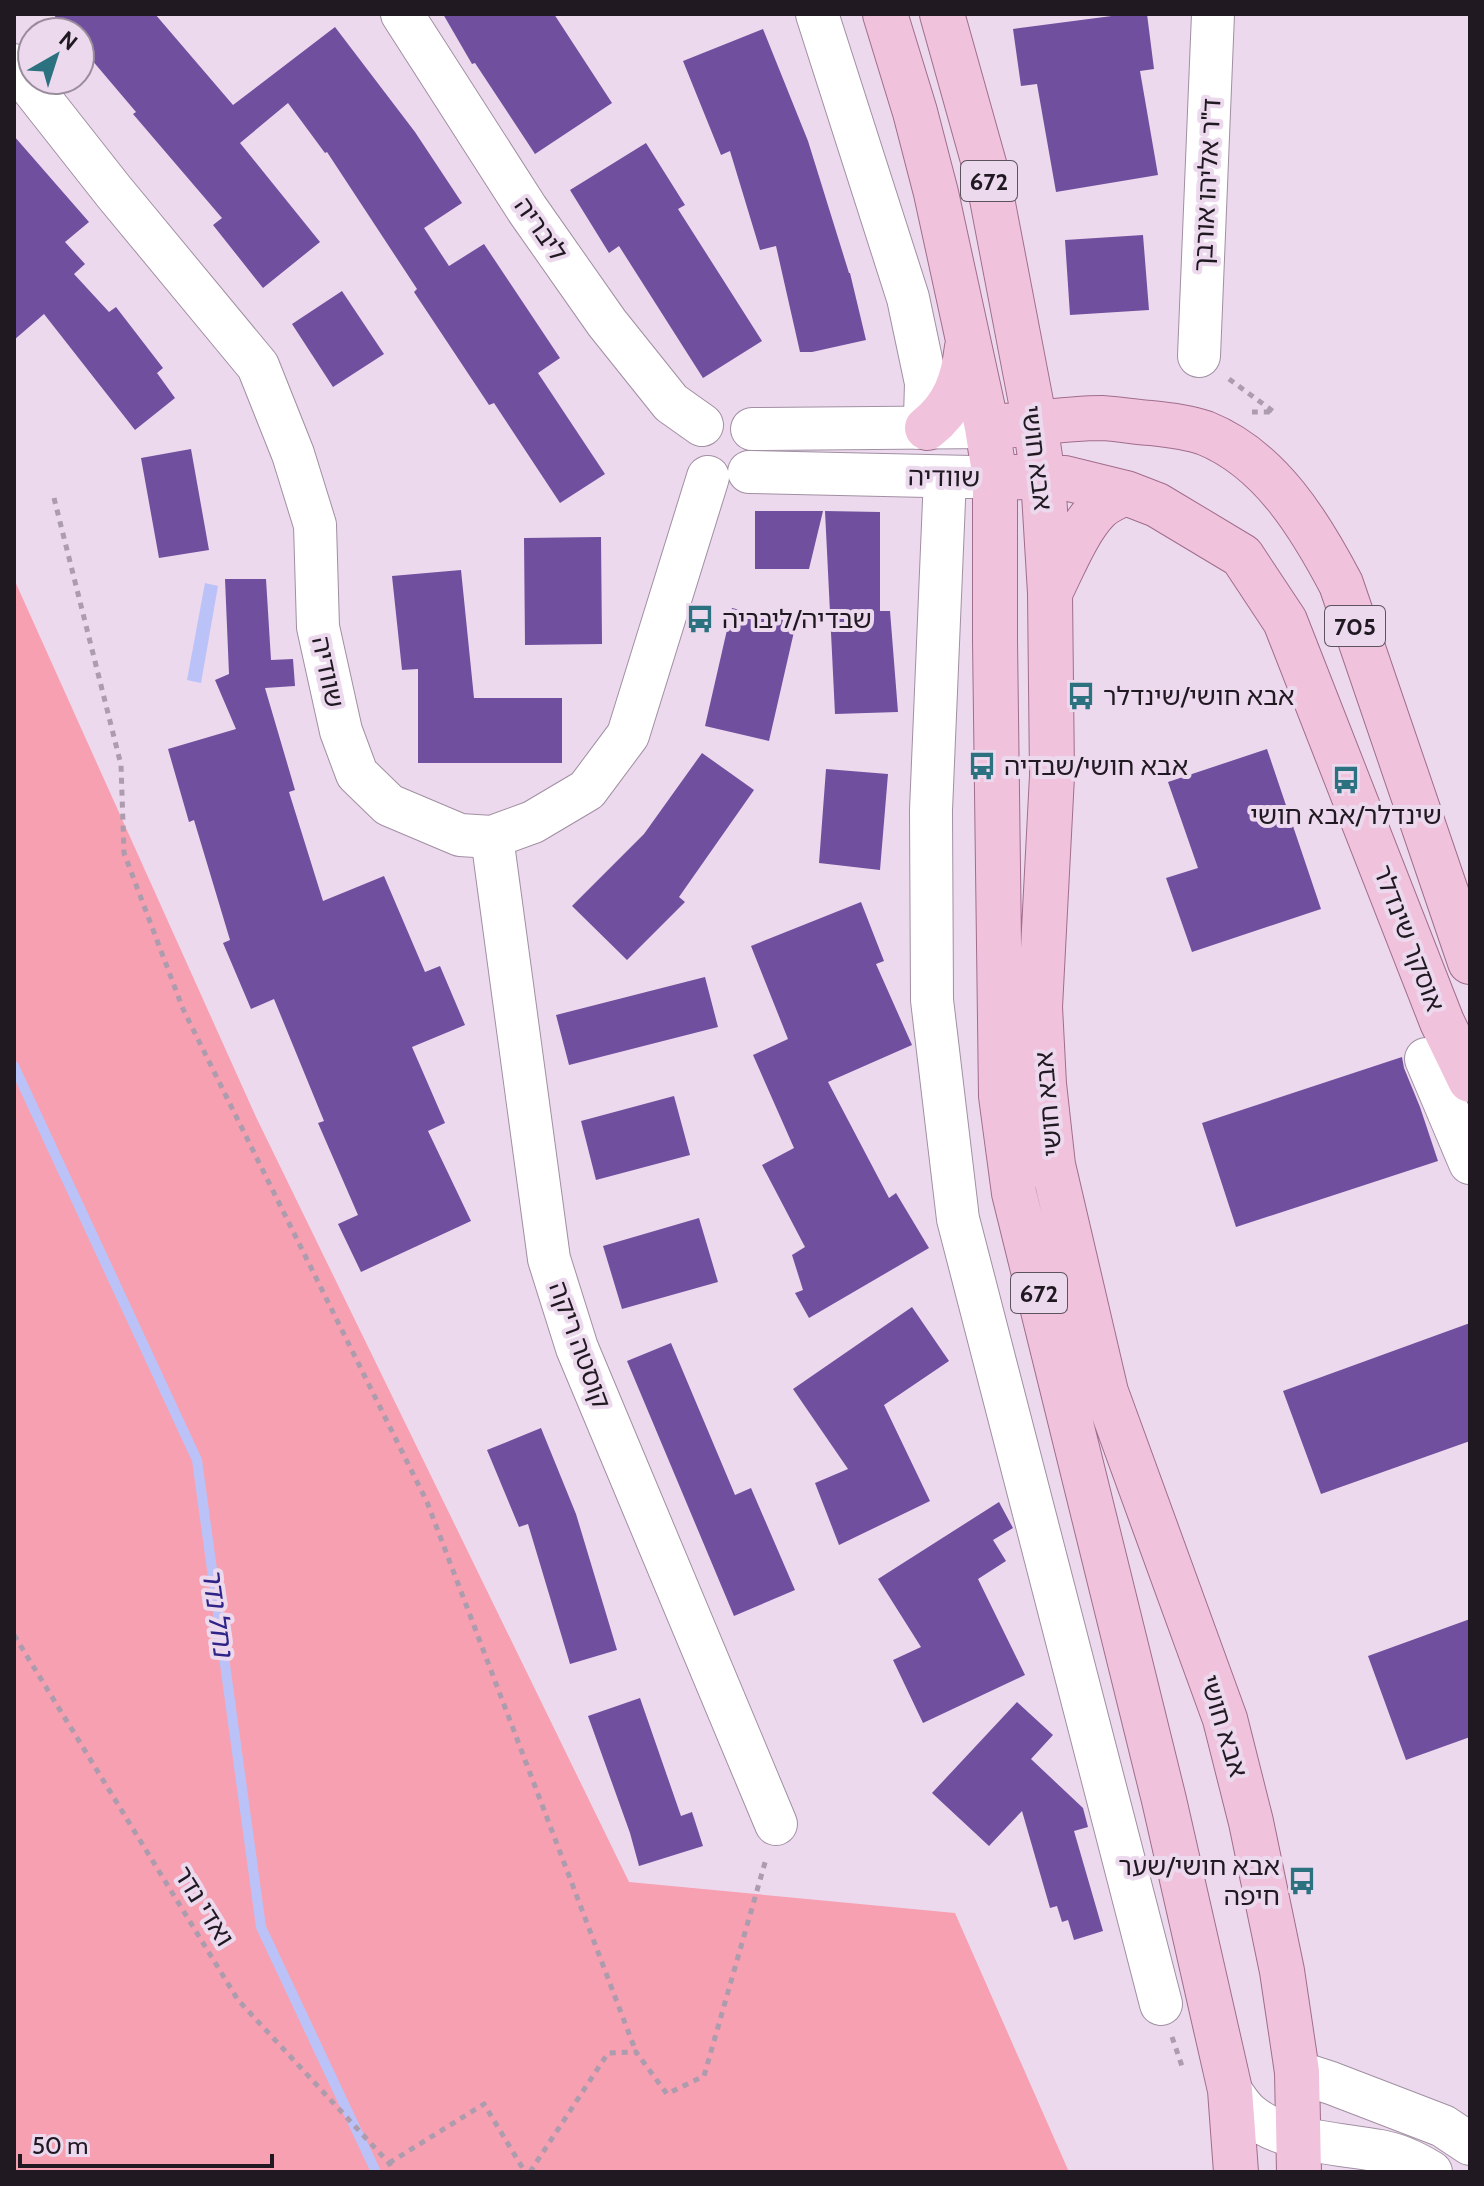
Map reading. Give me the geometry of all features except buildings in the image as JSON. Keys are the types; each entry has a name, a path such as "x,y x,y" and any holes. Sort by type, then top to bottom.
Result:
{"main road":[{"name":"אבא חושי","path":"885,14 932,180 987,427 995,478 1001,1096 1014,1193 1164,1800 1230,2090 1236,2172"},
{"name":"אבא חושי","path":"942,14 988,178 1043,477 1050,593 1052,776 1040,1007 1053,1165 1106,1392 1225,1719 1251,1822 1282,1971 1297,2072 1298,2154"},
{"path":"921,428 947,408 958,390 965,368 967,345"},
{"name":"אוסקר שינדלר","path":"1021,351 1039,380 1057,396 1102,418"},
{"name":"אוסקר שינדלר","path":"987,427 1102,418 1174,426 1204,433 1238,452 1270,479 1319,543 1341,584 1470,962"},
{"name":"אוסקר שינדלר","path":"995,478 1065,478 1126,493 1157,505 1242,556 1285,621 1442,1022 1470,1080"},
{"path":"1050,593 1092,517 1110,500 1126,493"}],"street":[{"name":"ליבריה","path":"402,14 527,209 607,323 671,403 702,425"},
{"path":"817,14 908,298 926,383 925,417 921,428"},
{"name":"ד\"ר אליהו אורבך","path":"1199,356 1213,14"},
{"name":"שוודיה","path":"14,65 258,366 293,454 315,525 318,627 341,731 357,774 389,805 460,835 492,837 533,822 587,790 628,735 708,477 729,481 749,472 995,478"},
{"name":"שוודיה","path":"702,425 722,416 743,421 752,429 987,427"},
{"path":"702,425 693,443 692,453 700,471 708,477"},
{"path":"749,472 755,464 758,446 752,429"},
{"path":"945,477 931,810 932,1000 958,1219 1161,2004"},
{"name":"קוסטה ריקה","path":"492,837 549,1259 577,1348 776,1824"},
{"path":"1426,1059 1470,1163"},
{"path":"1297,2072 1443,2126 1470,2144"},
{"path":"1230,2090 1249,2114 1275,2129 1298,2154 1383,2151 1423,2167"},
{"path":"1374,2172 1394,2163 1423,2167"}],"path":[{"path":"54,498 121,765 124,853 183,1009 427,1502 636,2052 667,2094 704,2076 776,1824"},
{"name":"ואדי נדר","path":"14,1635 238,2000 394,2172"},
{"path":"389,2163 484,2104 528,2172 608,2053 636,2052"}],"shaded area":[{"path":"14,579 256,1117 629,1882 955,1913 1069,2172 14,2172"}],"water":[{"path":"205,583 218,586 201,683 187,680"}],"waterway":[{"name":"נחל נדר","path":"14,1066 197,1460 261,1927 376,2172"}],"place":[{"name":"שבדיה/ליבריה","path":"700,619"},
{"name":"אבא חושי/שינדלר","path":"1081,696"},
{"name":"אבא חושי/שבדיה","path":"982,766"},
{"name":"שינדלר/אבא חושי","path":"1346,780"},
{"name":"אבא חושי/שער חיפה","path":"1302,1881"}]}
